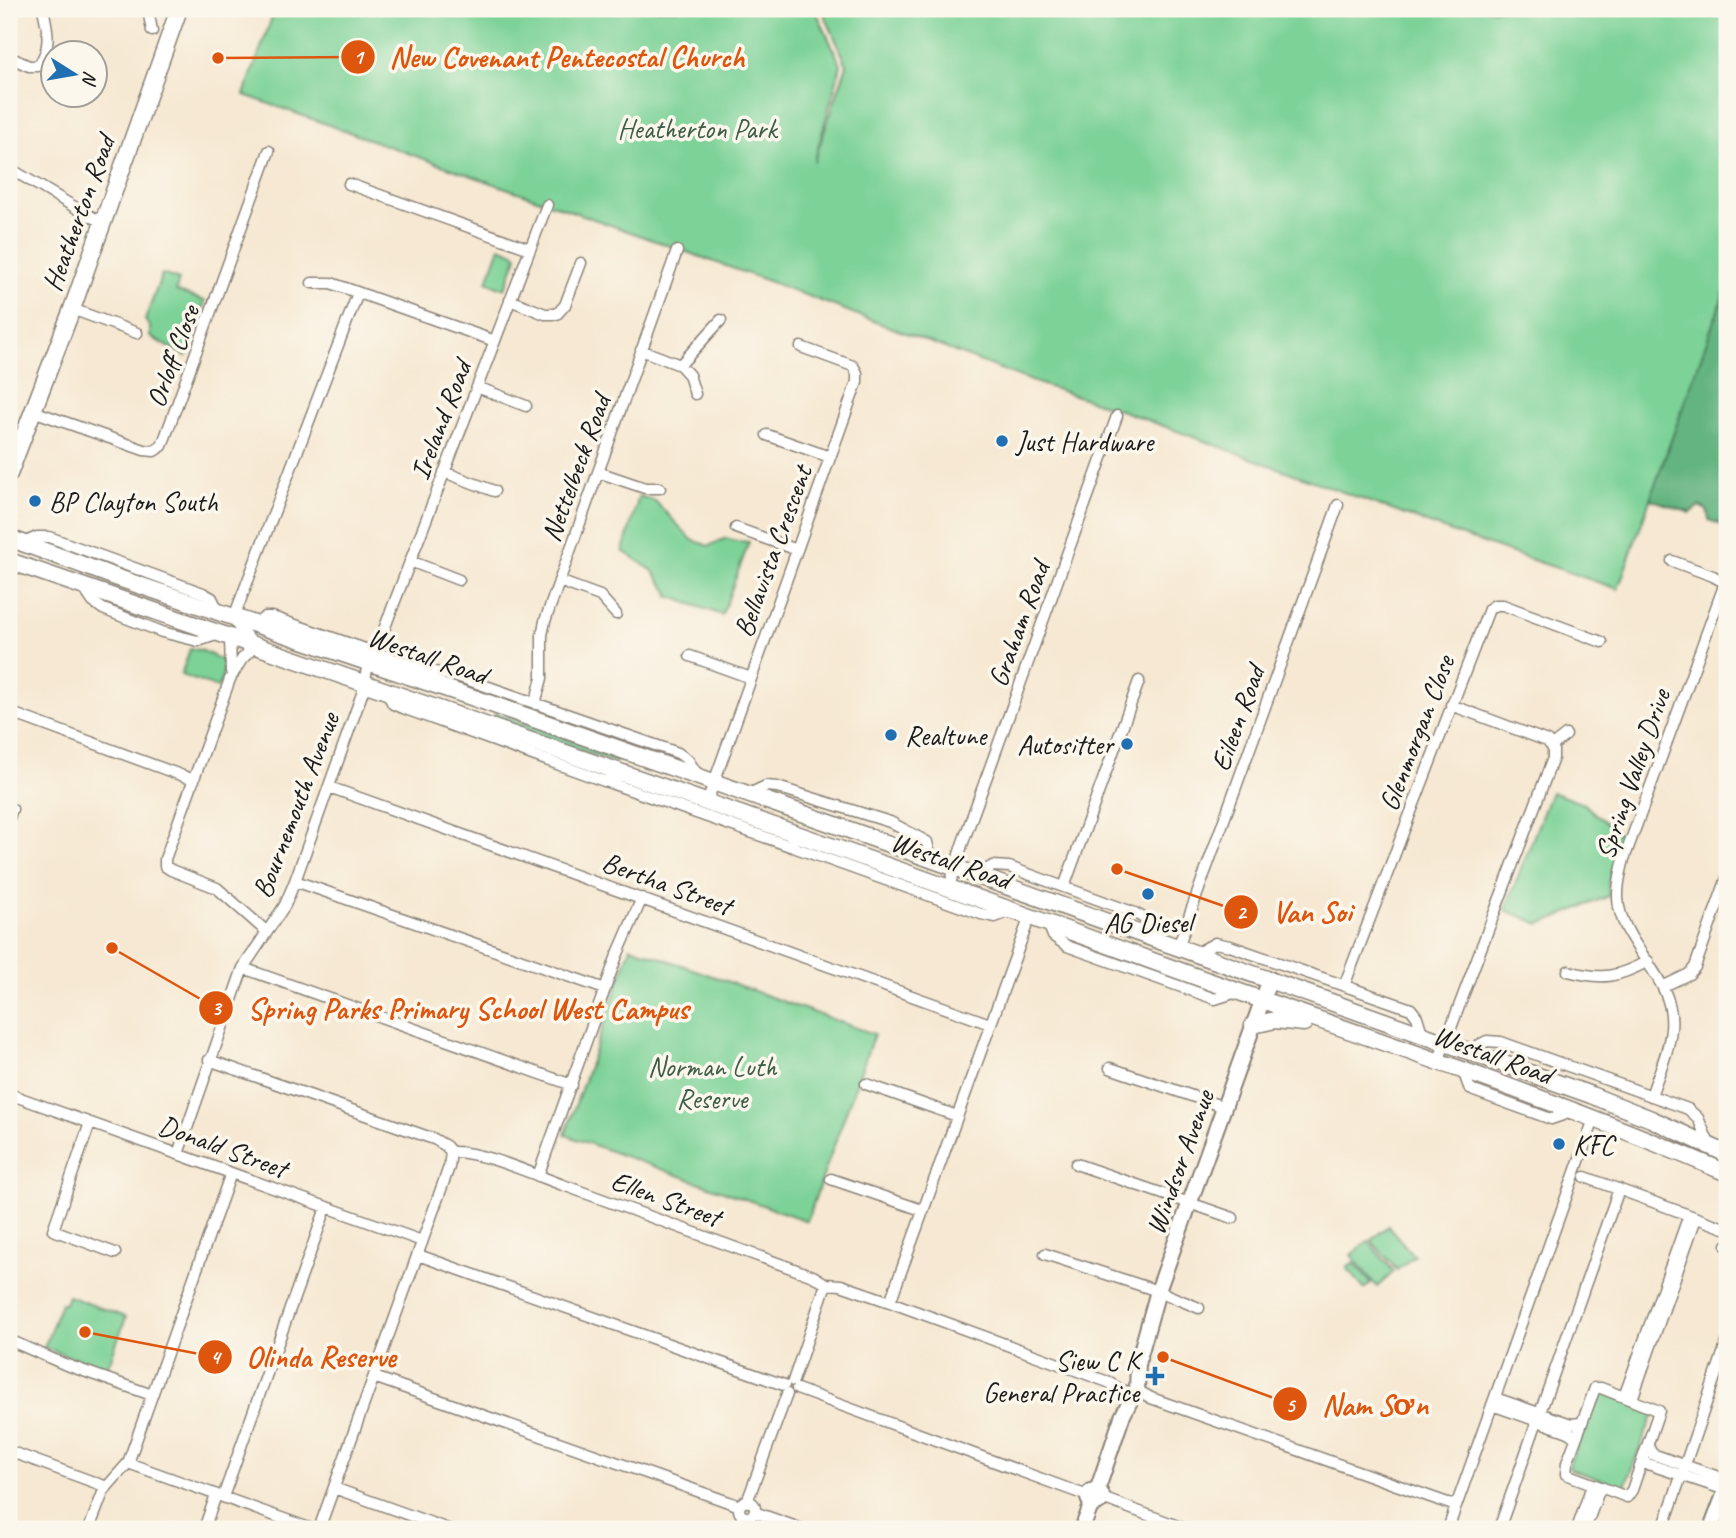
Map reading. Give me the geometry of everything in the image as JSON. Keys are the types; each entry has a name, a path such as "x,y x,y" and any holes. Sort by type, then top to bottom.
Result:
{"main road":[{"name":"Heatherton Road","path":"9,474 72,309 179,9"},
{"path":"9,523 16,540"},
{"name":"Westall Road","path":"16,540 255,625 372,658 584,737 956,868 981,872 1178,947 1603,1100 1727,1154"},
{"name":"Westall Road","path":"9,561 763,821 792,840 949,887 1014,910 1030,916 1050,929 1438,1062 1466,1079 1574,1111 1727,1173"},
{"path":"9,572 40,572"},
{"path":"763,821 770,802"},
{"path":"1253,1025 1283,1019 1334,1026"}],"street":[{"path":"9,57 39,69 48,40 43,9"},
{"path":"148,9 152,30"},
{"name":"Orloff Close","path":"33,411 144,450 154,451 162,446 269,151"},
{"path":"9,168 103,222"},
{"path":"349,184 530,249"},
{"name":"Ireland Road","path":"372,658 547,205"},
{"name":"Nettelbeck Road","path":"535,704 542,678 543,628 677,251"},
{"path":"510,300 545,314 557,314 565,305 581,263"},
{"path":"312,283 331,283 495,341"},
{"path":"267,932 217,888 165,866 165,859 230,678 242,659 256,646 239,629 235,618 237,609 358,293"},
{"path":"72,309 137,333"},
{"path":"680,365 721,320"},
{"name":"Bellavista Crescent","path":"707,802 706,779 751,678 857,382 857,373 850,365 802,347"},
{"path":"641,351 680,365 689,375 695,394"},
{"path":"477,387 526,406"},
{"name":"Graham Road","path":"949,887 1117,416"},
{"path":"767,435 830,457"},
{"path":"598,471 645,488 660,488"},
{"path":"444,472 494,491"},
{"name":"Eileen Road","path":"1178,947 1338,505"},
{"path":"736,528 797,550"},
{"path":"410,561 459,580"},
{"path":"1672,561 1713,576 1726,584"},
{"path":"559,581 600,596 616,614"},
{"name":"Spring Valley Drive","path":"1651,1096 1672,1027 1669,1004 1664,986 1627,928 1619,907 1618,883 1623,859 1726,584"},
{"name":"Glenmorgan Close","path":"1344,986 1489,608 1503,605 1602,642"},
{"path":"224,636 230,678"},
{"path":"690,656 751,678"},
{"name":"Bournemouth Avenue","path":"178,1154 243,968 285,905 295,881 366,683 372,658"},
{"name":"Westall Road","path":"372,658 460,677 682,755 706,779"},
{"path":"1064,887 1139,681"},
{"name":"Westall Road","path":"386,690 390,700 400,707 604,781 792,840 981,914 995,917 1014,910"},
{"path":"1438,1062 1553,758 1552,746 1547,741 1451,705"},
{"path":"9,712 194,780"},
{"path":"568,715 578,724 584,737"},
{"path":"1552,746 1566,735"},
{"path":"604,781 629,775"},
{"name":"Bertha Street","path":"329,786 990,1024"},
{"name":"Westall Road","path":"748,794 766,786 777,787 890,822 927,842 931,859"},
{"name":"Westall Road","path":"981,872 993,866 1009,867 1135,912 1147,920 1160,940"},
{"path":"1664,986 1689,974 1695,967 1727,878"},
{"path":"295,881 605,989"},
{"path":"538,1176 605,989 642,898"},
{"path":"890,1301 1030,916"},
{"name":"Westall Road","path":"1197,953 1215,943 1222,944 1411,1009 1417,1017 1423,1036"},
{"path":"1568,971 1589,976 1616,976 1648,961"},
{"path":"243,968 572,1085"},
{"path":"1297,969 1316,996"},
{"name":"Windsor Avenue","path":"1082,1529 1122,1417 1158,1292 1270,979"},
{"name":"Westall Road","path":"1467,1051 1487,1041 1502,1042 1693,1112 1710,1146"},
{"name":"Ellen Street","path":"209,1060 434,1139 451,1152 461,1151 538,1176 806,1273 826,1284 841,1285 890,1301 1456,1507"},
{"path":"1110,1068 1224,1107"},
{"name":"Westall Road","path":"1466,1079 1474,1091 1551,1119 1574,1111"},
{"path":"866,1084 957,1116"},
{"name":"Donald Street","path":"9,1094 422,1241"},
{"path":"1448,1529 1594,1119"},
{"path":"90,1123 52,1230 115,1253"},
{"path":"319,1529 449,1167 451,1152"},
{"path":"1076,1164 1233,1218"},
{"path":"89,1529 107,1487 128,1463 231,1173"},
{"path":"1585,1177 1727,1229"},
{"path":"831,1179 922,1210"},
{"path":"1499,1529 1619,1189"},
{"path":"204,1529 219,1496 327,1208"},
{"path":"1628,1398 1693,1216"},
{"path":"1045,1254 1199,1308"},
{"path":"418,1255 1185,1529"},
{"path":"738,1529 743,1508 826,1284"},
{"path":"9,1340 64,1364 152,1395"},
{"path":"1663,1529 1727,1342"},
{"path":"374,1377 743,1508 749,1516 754,1512 802,1529"},
{"path":"1595,1388 1659,1411 1629,1496 1596,1487 1566,1474 1581,1423 1595,1388"},
{"path":"1494,1401 1539,1417 1569,1432 1576,1439"},
{"path":"1539,1417 1571,1424 1581,1423"},
{"path":"1648,1446 1652,1454 1684,1470 1727,1486 1712,1529"},
{"path":"9,1451 107,1487"},
{"path":"1642,1462 1684,1470"},
{"path":"128,1463 312,1529"},
{"path":"1577,1529 1596,1487"},
{"path":"1585,1529 1596,1487"},
{"path":"334,1488 449,1529"}],"green space":[{"name":"Heatherton Park","path":"275,9 815,9 841,65 814,162 847,65 822,9 1727,9 1727,285 1618,589 1462,536 1120,410 1037,383 771,282 244,95"},
{"path":"500,247 515,253 517,257 505,289 487,282"},
{"path":"162,274 179,280 176,291 205,301 186,356 150,337 150,327 145,320"},
{"path":"1727,285 1727,527 1709,520 1707,510 1699,506 1691,513 1650,499"},
{"path":"639,496 655,501 692,540 709,546 726,538 749,542 722,615 668,596 669,593 653,571 623,551"},
{"path":"190,649 201,650 227,663 218,688 181,675"},
{"path":"495,712 622,756 615,763 493,721"},
{"path":"1551,792 1584,804 1623,838 1608,883 1609,896 1540,924 1505,910"},
{"name":"Norman Luth Reserve","path":"631,947 874,1034 807,1221 565,1135"},
{"path":"1388,1226 1414,1256 1397,1270 1371,1240"},
{"path":"1368,1241 1394,1272 1377,1287 1351,1255"},
{"path":"1354,1263 1371,1283 1364,1289 1347,1268"},
{"path":"68,1296 126,1317 107,1369 44,1348 61,1303 65,1304"},
{"path":"1596,1391 1653,1409 1624,1488 1570,1469 1569,1465"}],"place":[{"name":"New Covenant Pentecostal Church","path":"218,58"},
{"name":"Just Hardware","path":"1002,441"},
{"name":"BP Clayton South","path":"35,501"},
{"name":"Realtune","path":"891,735"},
{"name":"Autositter","path":"1127,744"},
{"name":"Van Soi","path":"1117,869"},
{"name":"AG Diesel","path":"1148,894"},
{"name":"Spring Parks Primary School West Campus","path":"112,948"},
{"name":"KFC","path":"1559,1144"},
{"name":"Olinda Reserve","path":"85,1332"},
{"name":"Nam Sơn","path":"1163,1357"},
{"name":"Siew C K General Practice","path":"1155,1376"}]}
